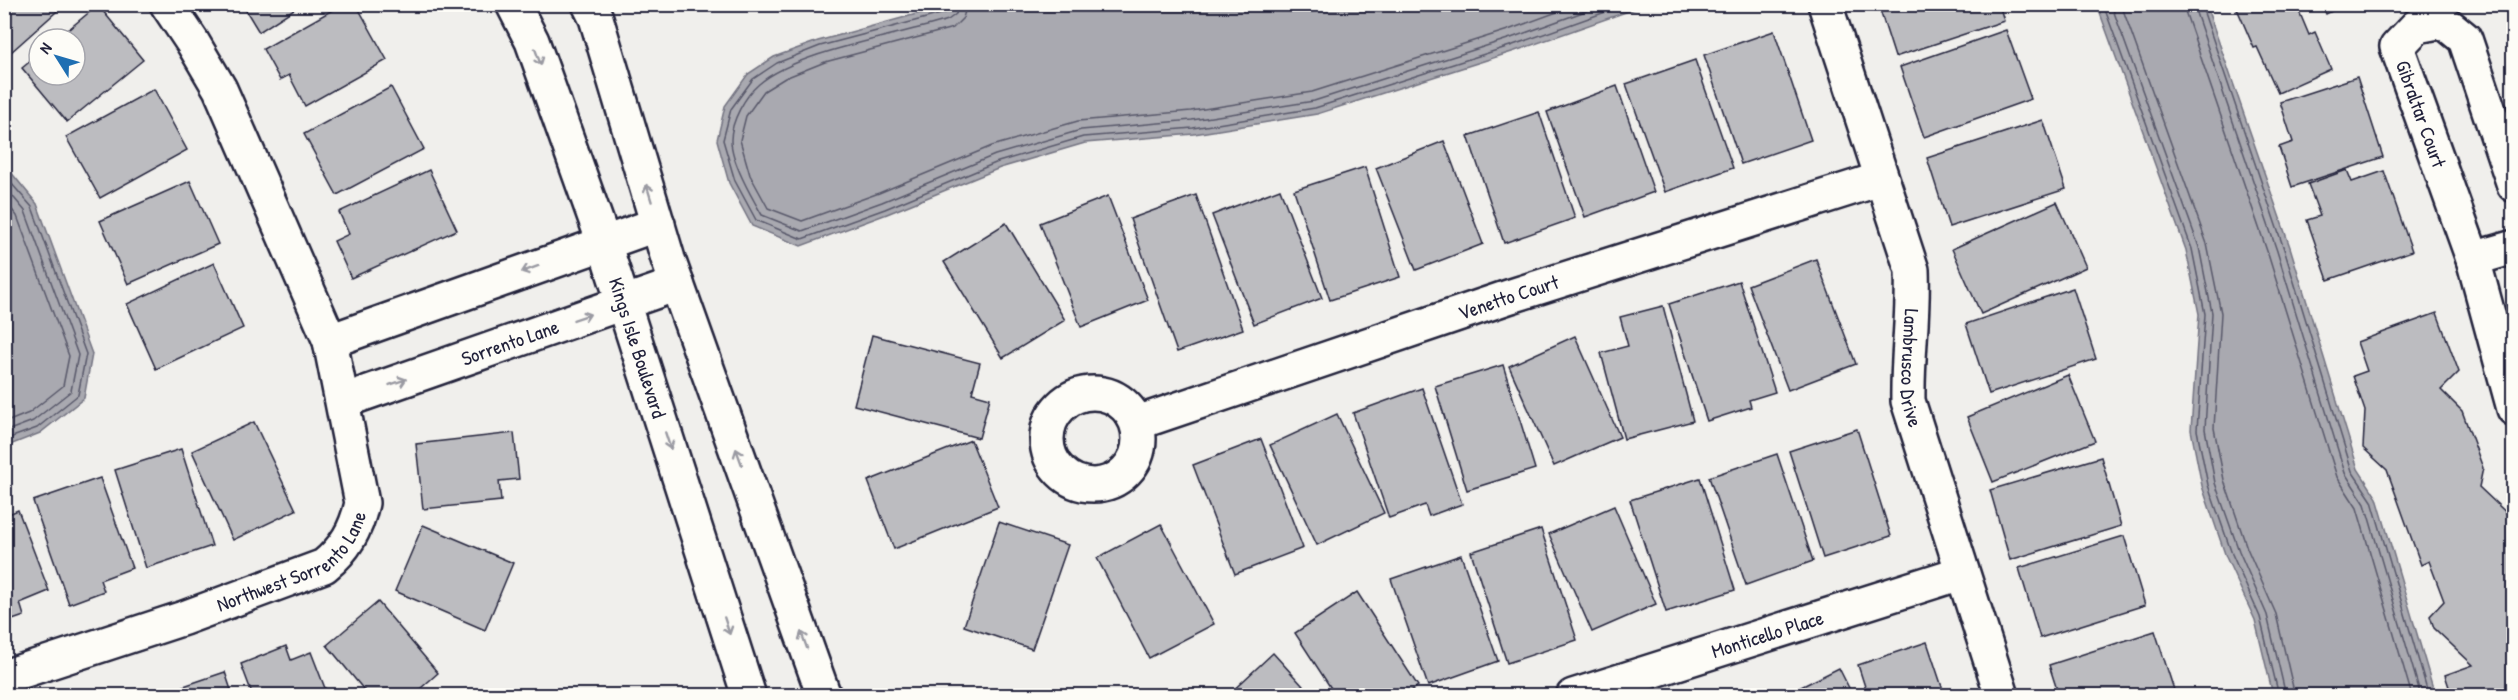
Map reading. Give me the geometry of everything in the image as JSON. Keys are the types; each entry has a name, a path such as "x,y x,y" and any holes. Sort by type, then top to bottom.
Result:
{"street":[{"name":"Northwest Sorrento Lane","path":"4,677 184,618 324,567 337,556 357,525 362,503 330,341 219,89 193,43 167,4"},
{"name":"Kings Isle Boulevard","path":"513,4 532,41 604,243 749,696"},
{"path":"589,4 677,284 824,696"},
{"name":"Lambrusco Drive","path":"1825,4 1880,179 1901,233 1912,270 1913,301 1907,372 1908,401 2002,696"},
{"name":"Gibraltar Court","path":"2514,185 2465,39 2443,21 2417,26 2397,47 2473,259 2514,409"},
{"name":"Venetto Court","path":"1137,423 1508,297 1880,179"},
{"path":"330,341 658,224"},
{"path":"2473,259 2514,247"},
{"name":"Sorrento Lane","path":"343,401 677,284"},
{"name":"Monticello Place","path":"1573,696 1961,573"}],"water":[{"path":"953,4 1646,5 1515,51 1317,114 1194,134 1085,143 1000,168 801,246 752,226 729,183 717,140 725,106 748,74 774,57 818,41"},
{"path":"2097,5 2206,5 2290,247 2358,469 2377,498 2435,695 2273,695 2255,620 2226,557 2202,486 2191,430 2199,314 2186,250"},
{"path":"5,165 37,204 92,354 84,398 40,433 5,447"}],"building":[{"path":"4,4 65,4 39,27 27,27 27,38 10,53 4,46"},
{"path":"242,4 302,4 259,32"},
{"path":"343,4 356,4 387,60 305,106 289,75 280,80 263,49"},
{"path":"1878,4 1999,4 2004,21 1895,57"},
{"path":"2235,4 2296,4 2309,35 2315,32 2331,69 2278,93 2257,47 2254,48"},
{"path":"2322,4 2346,4 2326,14"},
{"path":"98,5 143,60 67,122 38,87 87,87 87,27 71,27"},
{"path":"2006,30 2031,99 1924,137 1900,67"},
{"path":"1774,31 1811,140 1741,164 1704,55"},
{"path":"1695,60 1733,168 1665,192 1626,84"},
{"path":"27,64 27,74 22,68"},
{"path":"2357,77 2383,157 2292,187 2279,147 2293,142 2280,102"},
{"path":"1617,86 1654,192 1585,217 1547,112"},
{"path":"391,87 424,149 337,195 304,134"},
{"path":"154,89 187,150 100,198 66,137"},
{"path":"1539,112 1575,218 1504,243 1468,136"},
{"path":"2043,120 2066,189 1949,227 1927,158"},
{"path":"1444,141 1483,244 1416,270 1376,168"},
{"path":"1365,167 1400,277 1330,300 1294,190"},
{"path":"429,170 457,230 351,278 334,241 349,234 339,212"},
{"path":"2347,170 2352,182 2384,171 2412,251 2328,280 2307,220 2320,216 2308,184"},
{"path":"190,181 218,244 128,284 100,221"},
{"path":"1280,189 1322,298 1254,324 1212,215"},
{"path":"1196,195 1243,329 1177,352 1130,219"},
{"path":"1108,196 1148,300 1081,327 1040,223"},
{"path":"2057,202 2086,267 1981,314 1952,249"},
{"path":"1006,223 1065,320 1003,358 944,262"},
{"path":"1816,259 1856,364 1788,390 1748,285"},
{"path":"214,263 243,328 156,369 127,304"},
{"path":"1739,281 1775,392 1749,400 1751,407 1707,421 1669,304"},
{"path":"2073,288 2096,359 1989,394 1966,324"},
{"path":"1663,306 1693,421 1624,439 1601,353 1628,346 1620,317"},
{"path":"2437,313 2459,372 2441,390 2462,411 2483,468 2479,487 2514,520 2514,696 2452,696 2445,675 2473,665 2434,628 2430,616 2444,601 2429,561 2421,565 2387,470 2363,448 2365,411 2353,376 2367,371 2357,342"},
{"path":"872,335 980,363 972,393 990,398 979,438 854,405"},
{"path":"1575,336 1620,437 1554,466 1509,366"},
{"path":"1503,365 1535,469 1467,490 1435,386"},
{"path":"2068,375 2095,441 1993,482 1967,417"},
{"path":"1422,388 1462,504 1429,516 1425,505 1389,518 1353,413"},
{"path":"1337,414 1384,513 1317,545 1270,445"},
{"path":"254,422 296,510 233,540 192,451"},
{"path":"1857,429 1891,536 1823,558 1789,451"},
{"path":"514,433 519,479 499,481 501,501 423,509 416,444"},
{"path":"1261,439 1303,548 1235,574 1193,465"},
{"path":"971,440 998,507 894,549 868,481"},
{"path":"181,449 212,546 146,568 115,470"},
{"path":"1777,454 1813,561 1746,585 1709,477"},
{"path":"2101,457 2121,526 2010,560 1990,490"},
{"path":"100,478 132,568 100,580 104,591 69,604 33,501"},
{"path":"1700,478 1735,590 1666,612 1630,500"},
{"path":"1614,506 1656,604 1592,632 1549,534"},
{"path":"18,510 49,591 20,603 24,616 4,623 4,516"},
{"path":"999,522 1068,545 1032,649 964,626"},
{"path":"1161,524 1214,624 1149,658 1097,558"},
{"path":"423,525 513,563 485,630 395,591"},
{"path":"1541,529 1577,640 1507,663 1471,552"},
{"path":"2124,536 2145,605 2040,638 2019,568"},
{"path":"1461,555 1498,661 1428,686 1391,579"},
{"path":"1357,592 1418,686 1404,696 1336,696 1295,633"},
{"path":"378,602 438,673 412,696 369,696 327,645"},
{"path":"2155,631 2176,696 2059,696 2049,665"},
{"path":"1927,642 1945,696 1868,696 1858,665"},
{"path":"286,646 291,660 311,652 328,696 253,696 241,664"},
{"path":"1273,653 1312,696 1227,696"},
{"path":"1839,668 1853,696 1783,696"},
{"path":"225,672 233,696 167,696 166,692"}]}
